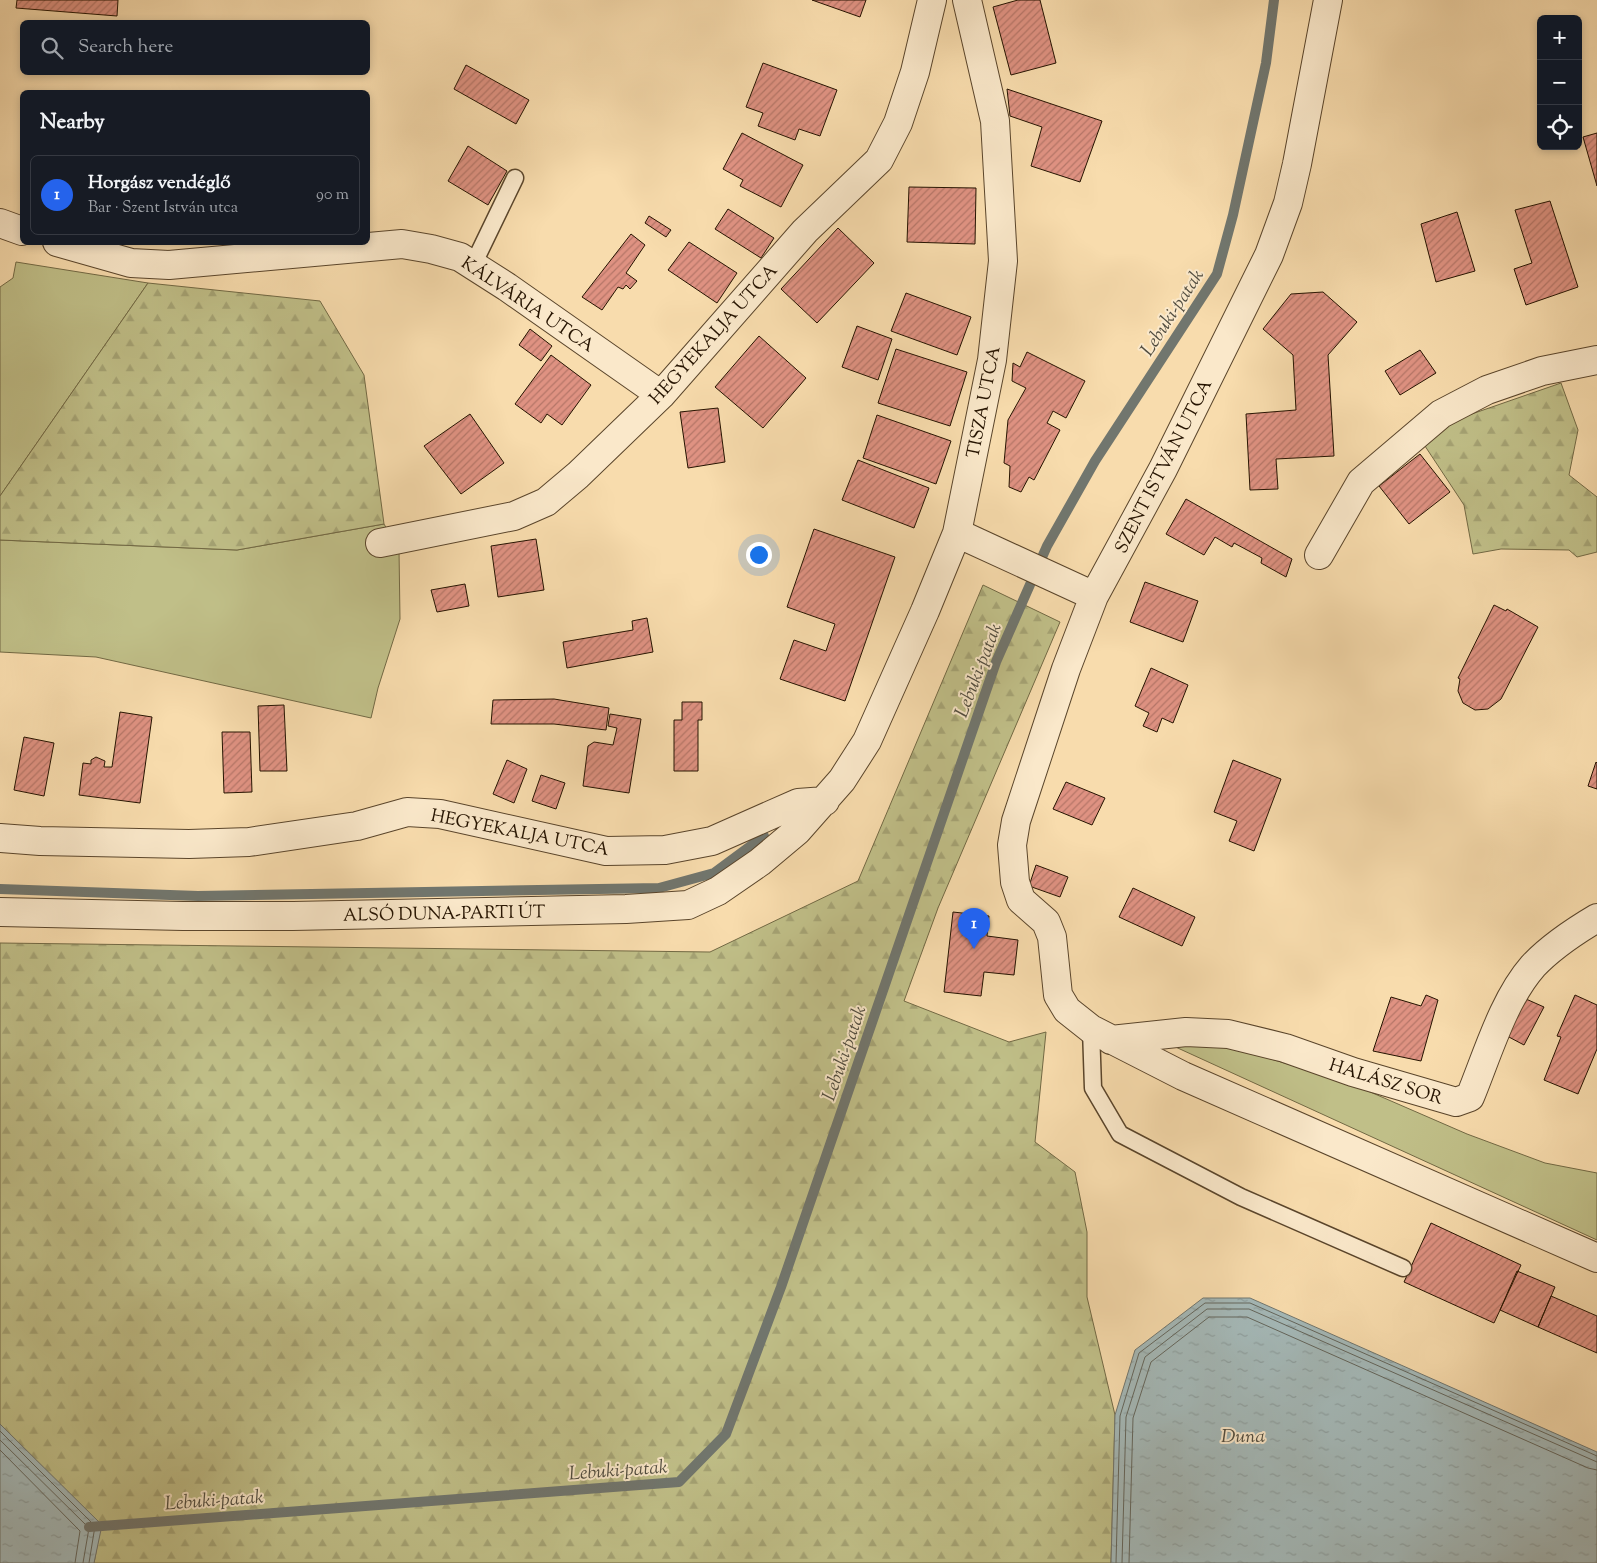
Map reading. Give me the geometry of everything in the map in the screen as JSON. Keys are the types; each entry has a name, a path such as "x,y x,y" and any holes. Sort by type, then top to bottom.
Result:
{"street":[{"name":"HEGYEKALJA UTCA","path":"380,543 514,516 546,502 578,475 661,395 805,231 879,160 898,123 915,72 932,0"},
{"name":"TISZA UTCA","path":"842,780 867,741 957,533 992,360 1003,260 995,121 967,0"},
{"name":"SZENT ISTVÁN UTCA","path":"1101,1035 1067,1010 1058,995 1052,937 1046,922 1021,900 1015,882 1012,845 1016,821 1066,668 1094,596 1163,469 1269,255 1288,203 1298,164 1328,0"},
{"path":"0,222 20,230"},
{"name":"KÁLVÁRIA UTCA","path":"68,245 131,263 169,265 402,244 431,249 460,257 473,265 661,395"},
{"path":"1319,555 1361,482 1441,414 1487,390 1542,371 1597,360"},
{"path":"957,533 1094,596"},
{"name":"ALSÓ DUNA-PARTI ÚT","path":"0,912 183,916 293,916 626,909 688,905 718,891 760,862 797,831 842,780"},
{"name":"HEGYEKALJA UTCA","path":"0,838 50,842 249,842 357,826 407,812 440,814 606,851 665,850 712,840 798,803 825,801"},
{"name":"HALÁSZ SOR","path":"1101,1035 1186,1032 1228,1034 1285,1048 1353,1072 1456,1102 1470,1096 1501,1021 1533,967 1582,927 1597,918"},
{"path":"1101,1035 1183,1076 1597,1258"}],"lane":[{"path":"473,265 515,178"},
{"path":"1101,1035 1093,1088 1120,1134 1241,1197 1403,1268"}],"green space":[{"path":"16,262 148,283 0,496 0,287 13,278"},
{"path":"148,283 320,301 364,375 384,524 237,550 0,540 0,496"},
{"path":"1561,383 1578,430 1569,475 1597,497 1597,552 1577,557 1569,550 1501,549 1473,554 1464,505 1421,440 1466,416"},
{"path":"384,524 399,550 400,619 378,688 371,718 96,657 0,652 0,540 237,550"},
{"path":"983,585 1060,622 938,908 904,1001 1009,1042 1046,1032 1035,1142 1075,1172 1087,1232 1087,1297 1115,1415 1111,1563 94,1563 101,1525 0,1424 0,943 710,952 858,881"},
{"path":"1207,1040 1345,1081 1467,1134 1545,1163 1597,1173 1597,1240 1169,1044"}],"water":[{"name":"Duna","path":"1203,1298 1250,1298 1597,1452 1597,1563 1111,1563 1115,1415 1135,1350"},
{"path":"0,1424 102,1525 94,1563 0,1563"}],"building":[{"path":"17,0 118,0 117,16 16,8"},
{"path":"812,0 866,0 860,17"},
{"path":"1018,0 1040,0 1056,63 1011,75 993,7"},
{"path":"763,63 837,90 820,136 799,129 795,140 758,126 763,113 746,107"},
{"path":"466,65 529,100 516,124 454,89"},
{"path":"1007,89 1102,121 1080,182 1031,166 1042,127 1010,116"},
{"path":"742,133 803,165 781,207 740,186 743,180 723,169"},
{"path":"1597,133 1597,186 1583,137"},
{"path":"468,146 507,171 488,205 448,181"},
{"path":"909,187 976,188 975,244 907,242"},
{"path":"1550,201 1578,287 1526,305 1514,269 1532,263 1515,210"},
{"path":"728,209 774,238 761,258 715,229"},
{"path":"1457,212 1475,271 1436,282 1421,224"},
{"path":"649,216 671,230 666,237 645,223"},
{"path":"838,228 874,263 817,323 781,289"},
{"path":"631,234 645,245 626,273 637,281 630,289 626,285 623,289 618,287 602,310 582,297"},
{"path":"689,242 737,273 717,303 668,270"},
{"path":"1323,292 1357,322 1328,355 1334,456 1276,459 1278,489 1250,490 1246,414 1296,410 1293,355 1263,329 1291,294"},
{"path":"906,293 971,317 957,355 891,331"},
{"path":"857,326 892,339 878,380 842,367"},
{"path":"530,329 552,346 541,361 519,345"},
{"path":"759,336 806,378 763,428 715,387"},
{"path":"896,349 967,372 950,426 878,403"},
{"path":"1420,350 1436,373 1400,395 1385,371"},
{"path":"1027,352 1085,381 1066,418 1053,411 1047,423 1060,430 1034,480 1029,477 1021,492 1009,487 1010,466 1004,463 1008,420 1026,388 1012,381 1013,363 1020,367"},
{"path":"551,355 591,385 562,425 547,414 541,423 515,404"},
{"path":"718,408 725,462 688,468 680,412"},
{"path":"470,414 504,463 461,494 424,446"},
{"path":"877,415 951,441 936,484 863,458"},
{"path":"1420,454 1450,492 1409,524 1379,486"},
{"path":"858,460 929,488 914,528 842,500"},
{"path":"1186,499 1292,559 1286,577 1261,563 1262,558 1234,543 1232,547 1215,537 1204,555 1166,534"},
{"path":"814,529 895,557 845,701 780,679 794,640 826,651 835,624 787,607"},
{"path":"536,539 544,590 498,597 491,546"},
{"path":"1145,582 1198,601 1183,642 1130,622"},
{"path":"465,584 469,606 437,612 431,590"},
{"path":"1494,605 1506,611 1507,609 1538,627 1501,699 1488,709 1475,710 1463,703 1458,691 1460,679 1458,678"},
{"path":"647,618 653,652 567,668 563,642 633,630 632,621"},
{"path":"1151,668 1188,685 1173,723 1162,718 1157,732 1143,726 1149,713 1135,706"},
{"path":"554,699 609,708 606,730 554,724 491,724 493,700"},
{"path":"682,702 702,702 702,720 698,720 698,771 674,771 674,720 682,720"},
{"path":"284,705 287,771 260,771 258,706"},
{"path":"120,712 152,717 140,803 79,795 83,763 91,764 91,760 96,757 105,761 104,767 112,767"},
{"path":"610,714 641,719 629,793 583,786 588,746 594,742 613,745 617,728 608,726"},
{"path":"222,732 250,732 252,792 224,793"},
{"path":"24,737 54,743 44,796 14,790"},
{"path":"507,760 527,769 514,803 493,794"},
{"path":"1233,760 1281,779 1254,851 1229,841 1237,821 1214,812"},
{"path":"1597,763 1597,789 1588,786"},
{"path":"541,775 565,783 556,809 532,801"},
{"path":"1066,782 1105,798 1092,825 1053,809"},
{"path":"1036,865 1068,877 1060,897 1029,886"},
{"path":"1133,888 1195,917 1182,946 1119,917"},
{"path":"953,912 989,916 987,936 1018,940 1014,975 984,972 981,996 944,992"},
{"path":"1426,995 1438,1000 1421,1061 1373,1051 1391,997 1421,1006"},
{"path":"1575,995 1597,1005 1597,1049 1578,1094 1544,1080 1561,1037 1557,1036"},
{"path":"1526,999 1544,1007 1524,1045 1507,1036"},
{"path":"1431,1223 1521,1265 1494,1323 1404,1282"},
{"path":"1517,1271 1555,1287 1538,1327 1500,1310"},
{"path":"1551,1296 1597,1316 1597,1353 1538,1327"}],"waterway":[{"name":"Lebuki-patak","path":"89,1527 679,1482 726,1434 781,1287 996,662 1047,546 1095,461 1217,274 1233,215 1266,63 1274,0"},
{"path":"0,889 198,896 659,888 714,873 764,836"}],"place":[{"name":"Horgász vendéglő","path":"974,949"}]}
